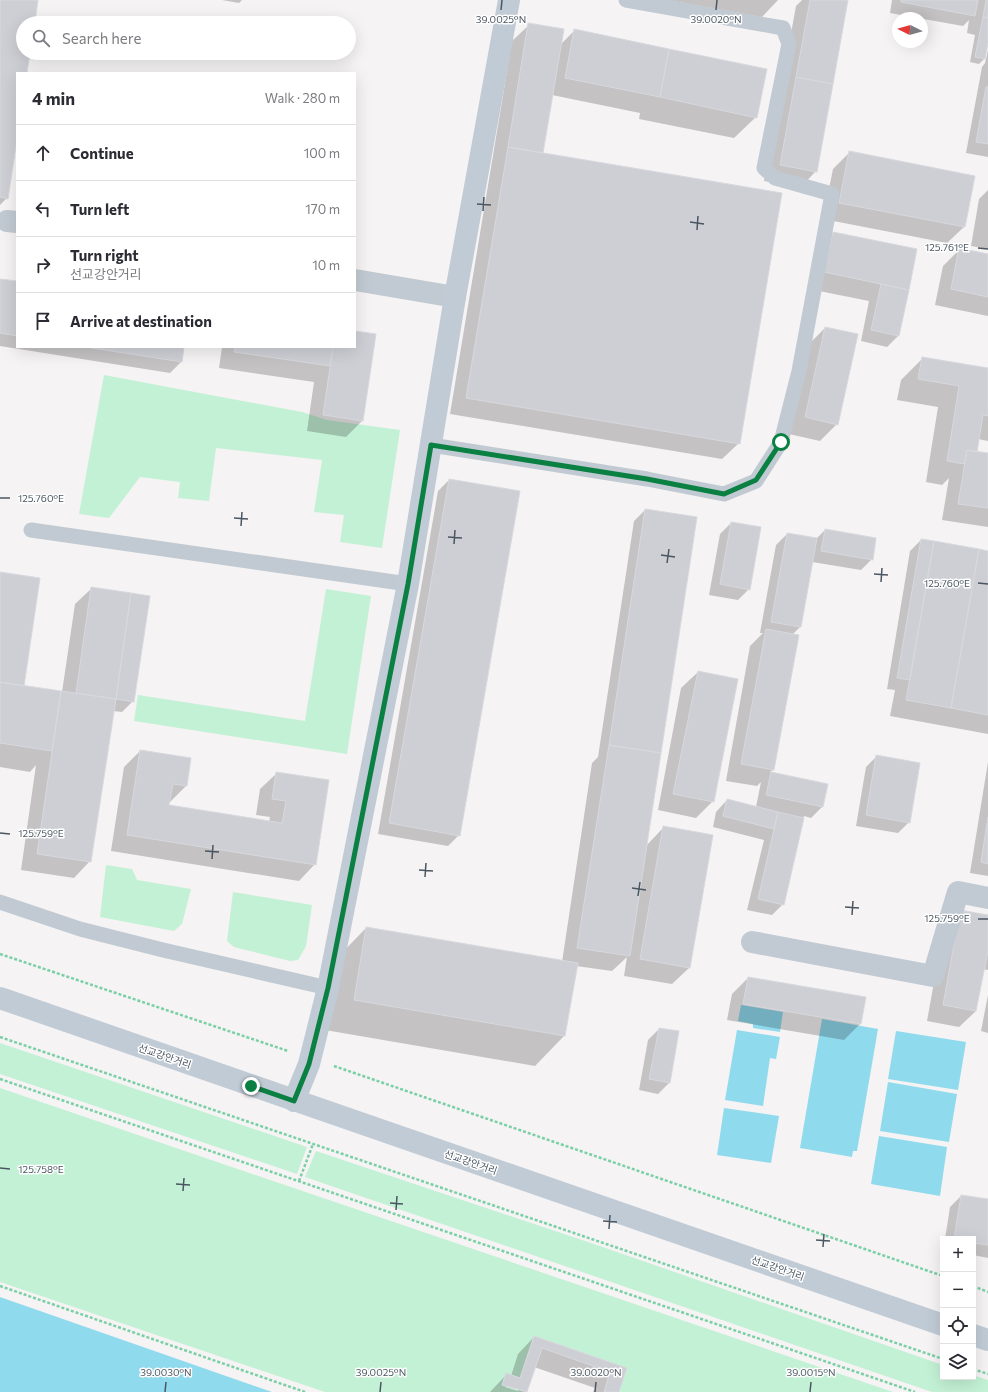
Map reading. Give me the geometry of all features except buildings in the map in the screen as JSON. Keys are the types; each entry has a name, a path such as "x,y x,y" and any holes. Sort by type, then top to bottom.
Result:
{"street":[{"path":"294,1101 310,1058 328,988 408,584 455,297 509,0"},
{"path":"356,280 455,297"},
{"path":"752,942 933,976 958,892 988,898"},
{"name":"선교강안거리","path":"0,998 940,1324"},
{"path":"976,1336 988,1340"}],"lane":[{"path":"431,445 647,479 724,494 756,480 781,442 799,371 832,194 775,178 764,168 788,44 783,28 626,0"},
{"path":"31,530 408,584"},
{"path":"0,902 80,929 170,952 328,988"}],"path":[{"path":"0,954 361,1074 940,1275"},
{"path":"0,1037 940,1358"},
{"path":"0,1079 915,1392"},
{"path":"299,1181 313,1144"},
{"path":"0,1286 305,1392"},
{"path":"976,1287 988,1292"},
{"path":"976,1370 988,1374"}],"green space":[{"path":"104,375 302,412 327,420 400,430 382,548 340,542 344,515 314,512 322,460 216,448 209,501 178,498 180,482 140,477 109,518 79,514"},
{"path":"326,589 371,596 347,754 134,721 138,695 305,721"},
{"path":"106,865 132,869 137,880 191,889 182,924 174,931 100,917"},
{"path":"233,892 312,905 306,946 298,960 290,961 234,947 227,941"},
{"path":"0,1043 307,1147 297,1174 0,1074"},
{"path":"0,1088 893,1392 619,1392 627,1368 534,1336 520,1378 506,1373 503,1385 524,1392 325,1392 0,1282"},
{"path":"316,1151 591,1243 940,1364 940,1380 976,1380 976,1376 988,1380 988,1392 932,1392 305,1177"}],"water":[{"path":"741,1005 783,1012 780,1032 753,1028 753,1024 738,1021"},
{"path":"822,1019 878,1029 857,1151 853,1151 852,1157 800,1148"},
{"path":"737,1030 780,1037 776,1059 770,1058 763,1106 725,1100"},
{"path":"896,1031 966,1042 958,1090 888,1079"},
{"path":"888,1082 957,1094 949,1142 880,1131"},
{"path":"724,1108 779,1116 771,1163 717,1155"},
{"path":"879,1136 947,1147 940,1196 871,1184"},
{"path":"0,1297 272,1392 0,1392"}],"route":[{"path":"251,1086 294,1101 309,1064 328,988 408,584 431,445 647,479 724,494 756,480 781,442"}]}
